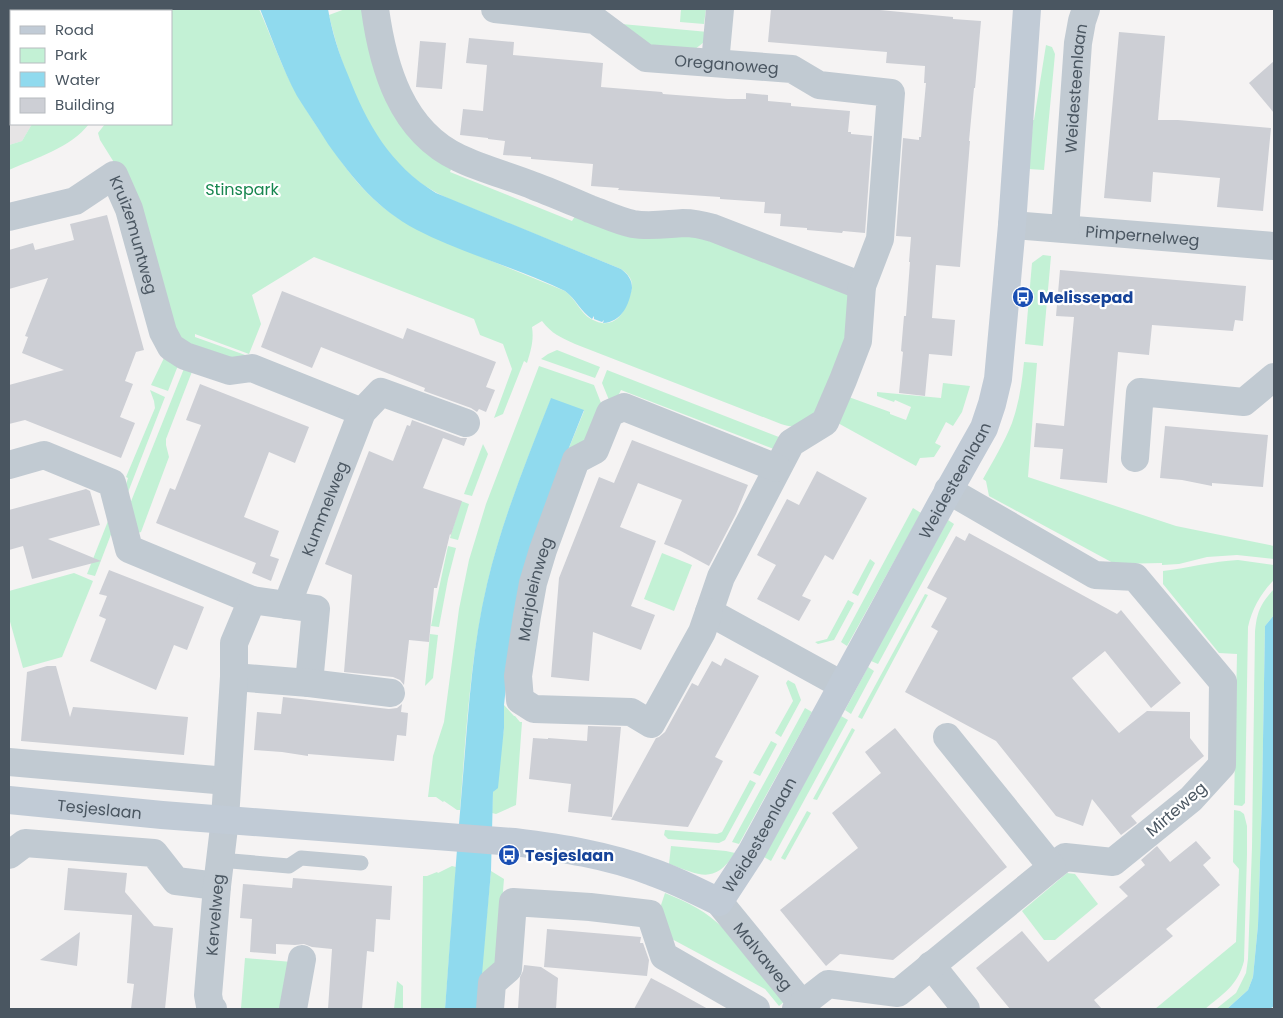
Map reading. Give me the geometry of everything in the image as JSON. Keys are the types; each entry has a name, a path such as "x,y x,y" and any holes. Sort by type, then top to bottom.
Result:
{"street":[{"path":"375,9 379,37 390,76 401,102 417,125 436,143 458,158 630,223 647,226 684,223 713,228 862,286"},
{"name":"Oreganoweg","path":"495,9 552,12 595,20 646,58 792,69 819,85 891,93 880,239 862,286 858,341 825,422"},
{"path":"715,63 720,9"},
{"name":"Weidesteenlaan","path":"719,902 747,860 948,490 984,428 998,379 1012,225 1027,9"},
{"name":"Weidesteenlaan","path":"1065,229 1078,43 1086,9"},
{"name":"Kruizemuntweg","path":"9,217 75,201 114,175 129,209 163,332 171,347 186,356 230,371 252,368 362,412"},
{"name":"Pimpernelweg","path":"1012,225 1274,246"},
{"path":"1135,458 1140,392 1244,402 1274,377"},
{"name":"Kummelweg","path":"287,605 362,412 381,392 466,423"},
{"name":"Marjoleinweg","path":"778,468 624,406 610,413 595,450 576,460 543,550 533,583 524,633 518,676 520,700 534,709 631,712 651,724 702,632 722,576 791,443 825,422"},
{"path":"9,465 44,455 112,483 129,549 252,600 316,608 310,683"},
{"name":"Mirteweg","path":"799,1007 828,984 898,992 1065,857 1113,862 1191,799 1222,766 1223,682 1135,576 1095,575 948,490"},
{"path":"225,819 234,677 234,643 252,600"},
{"path":"709,612 842,686"},
{"path":"234,677 310,683 391,693"},
{"path":"947,737 1052,867"},
{"path":"9,762 227,781"},
{"name":"Tesjeslaan","path":"9,800 162,815 514,842 562,848 602,856 650,871 676,881 719,902"},
{"name":"Kervelweg","path":"213,1009 210,1006 208,995 225,819"},
{"path":"9,854 25,843 154,853 176,881 219,873"},
{"path":"490,1009 492,983 508,969 513,902 590,907 650,914 664,956 756,1009"},
{"name":"Malvaweg","path":"719,902 799,1007"},
{"path":"293,1009 302,959"},
{"path":"931,965 966,1009"}],"lane":[{"path":"219,873 288,866 302,858 361,863"}],"shaded area":[{"path":"9,9 145,9 10,10 10,125 31,125 22,141 9,145"}],"green space":[{"name":"Stinspark","path":"259,9 292,86 306,110 345,167 377,202 402,220 433,237 565,291 587,316 597,322 609,323 621,314 631,293 632,284 629,276 621,269 449,199 425,186 406,171 389,153 362,110 342,62 329,15 345,9 363,9 453,164 450,172 572,221 577,213 696,234 852,291 848,338 814,419 801,425 781,424 575,344 553,332 542,321 532,327 531,349 527,363 524,361 503,414 494,418 512,369 503,344 480,335 474,319 314,257 252,295 261,324 249,354 195,334 195,337 248,356 235,361 179,342 115,164 100,140 98,133 104,125 172,125 172,10 144,10"},
{"path":"681,9 706,9 704,24 680,22"},
{"path":"611,23 708,32 708,39 690,53 650,50"},
{"path":"1046,45 1052,47 1055,54 1044,170 1029,169 1033,120"},
{"path":"31,125 88,125 72,140 62,146 9,170 9,145 22,141"},
{"path":"1043,255 1051,256 1043,346 1025,344 1032,263"},
{"path":"557,350 600,367 595,378 541,359"},
{"path":"164,358 179,363 168,391 151,385"},
{"path":"1024,362 1037,363 1028,477 1176,526 1274,546 1274,559 1237,555 1207,557 1179,564 1115,564 989,496 986,481 983,479 1012,423 1020,393"},
{"path":"185,366 193,369 166,439 169,457 141,532 131,535 126,514"},
{"path":"539,366 594,385 601,403 585,448 566,455 584,411 551,399 516,490 493,561 481,613 469,697 460,810 457,810 436,797 428,797 433,756 444,722 459,609 469,560 486,504"},
{"path":"607,370 784,439 779,451 621,390 618,396 609,400 602,383"},
{"path":"943,383 970,386 962,412 953,426 946,422 935,443 941,446 934,457 920,458 916,466 836,422 846,396 906,420 911,407 895,400 894,402 877,396 877,392 941,398"},
{"path":"150,390 165,397 125,500 123,494 128,478 126,477 155,408"},
{"path":"483,444 488,454 472,496 464,494"},
{"path":"461,501 469,504 458,540 450,538"},
{"path":"913,508 921,513 847,646 841,642"},
{"path":"112,511 115,524 95,576 87,574"},
{"path":"948,520 954,524 878,664 871,661 874,654"},
{"path":"448,546 456,548 439,627 431,626"},
{"path":"662,553 692,565 674,611 644,599"},
{"path":"870,559 875,563 858,596 852,593"},
{"path":"1238,560 1274,565 1274,580 1258,602 1248,627 1245,803 1242,806 1234,805 1237,654 1219,653 1163,584 1163,571"},
{"path":"74,573 93,581 62,657 23,668 9,618 9,591"},
{"path":"1274,589 1274,615 1265,626 1258,925 1253,977 1248,990 1227,1009 1216,1009 1236,993 1246,973 1248,959 1252,847 1255,632 1260,609 1265,599"},
{"path":"925,594 928,595 862,719 858,717"},
{"path":"848,600 854,603 834,640 818,644 815,642 827,639"},
{"path":"430,634 438,635 433,678 425,686"},
{"path":"868,667 874,671 851,714 845,710"},
{"path":"788,680 795,684 801,700 781,737 775,733 793,701 786,683"},
{"path":"504,705 522,722 516,805 496,814 492,813 493,792 504,728"},
{"path":"805,708 812,712 739,844 732,842"},
{"path":"841,716 848,720 771,861 764,857"},
{"path":"852,728 855,730 817,800 813,799"},
{"path":"771,741 777,744 760,776 753,773"},
{"path":"750,780 756,783 725,840 719,843 668,839 664,835 665,830 717,834 722,832"},
{"path":"1234,810 1244,814 1247,826 1244,961 1238,977 1224,994 1205,1009 1155,1009 1236,942 1239,869 1233,862"},
{"path":"807,811 811,813 785,860 781,858"},
{"path":"671,846 735,853 720,870 706,875 669,864"},
{"path":"452,866 456,867 445,1009 421,1009 423,876 438,873"},
{"path":"491,871 504,879 497,965 481,975"},
{"path":"1067,873 1075,874 1098,904 1055,940 1044,940 1022,911"},
{"path":"665,893 682,900 711,917 724,929 784,1002 779,1006 765,989 670,938 661,905"},
{"path":"245,958 292,962 288,1009 241,1008"},
{"path":"397,981 403,986 403,1009 394,1009"}],"water":[{"path":"260,9 328,9 339,51 363,110 382,142 406,170 436,193 621,269 629,277 632,288 624,312 610,322 603,323 604,320 602,322 594,319 594,316 592,319 565,291 435,239 390,213 367,193 357,181 328,144 297,96"},
{"path":"551,398 584,410 566,455 511,641 498,788 493,792 491,871 479,1009 445,1009 456,856 472,674 478,629 487,584 500,537"},
{"path":"1274,615 1274,1006 1270,1009 1227,1009 1248,990 1253,977 1258,925 1265,626"}],"building":[{"path":"771,9 880,9 981,21 969,141 960,267 936,265 932,318 955,320 952,356 929,354 925,396 899,393 911,237 896,236 903,138 919,140 919,137 921,137 926,83 924,83 925,66 886,63 887,52 768,42"},
{"path":"1119,32 1165,36 1158,120 1271,128 1263,211 1217,207 1220,178 1153,172 1151,202 1104,198"},
{"path":"469,38 514,42 513,55 603,63 601,87 728,99 746,99 746,93 768,95 768,101 791,103 791,106 850,111 848,132 872,136 865,233 843,231 842,233 780,226 781,214 764,213 765,202 618,190 619,188 591,186 593,164 503,155 505,141 460,135 463,109 483,111 487,65 466,63"},
{"path":"420,41 446,43 442,89 416,87"},
{"path":"1274,61 1274,113 1249,83"},
{"path":"107,215 144,350 136,352 125,381 133,384 120,417 135,423 121,458 25,420 9,424 9,385 64,370 22,353 28,337 25,336 48,278 9,289 9,250 33,243 35,250 74,240 70,224"},
{"path":"1060,270 1246,286 1243,321 1235,320 1233,331 1152,325 1149,355 1118,352 1107,483 1060,479 1063,449 1034,447 1036,423 1064,426 1074,317 1056,316"},
{"path":"282,291 403,339 407,328 496,362 486,387 495,390 486,412 479,409 477,412 471,408 424,391 425,388 321,347 312,368 261,347"},
{"path":"200,384 309,427 295,463 269,452 244,517 279,531 270,556 279,559 271,581 252,573 256,563 156,523 170,488 175,490 201,425 186,420"},
{"path":"412,420 461,438 467,438 464,446 443,438 423,488 462,501 450,534 437,588 434,588 429,642 409,640 404,685 400,680 393,677 344,672 352,575 325,564 369,451 393,461 407,425 410,426"},
{"path":"1165,426 1268,435 1263,487 1212,483 1212,486 1160,478"},
{"path":"632,440 748,485 736,514 709,566 664,544 682,500 638,483 620,527 656,541 631,606 655,615 641,650 593,632 589,681 551,677 559,578 599,477 614,483"},
{"path":"817,471 867,498 833,560 825,555 802,596 811,600 799,621 757,599 776,565 757,555 787,499 799,505"},
{"path":"86,489 90,491 100,525 48,539 101,561 32,579 23,546 9,550 9,510"},
{"path":"969,533 1117,614 1121,610 1181,683 1151,708 1105,651 1072,678 1119,733 1147,711 1190,712 1190,738 1204,756 1131,816 1137,823 1121,835 1092,799 1083,826 1056,816 996,741 905,692 938,631 931,627 947,598 927,588 956,536 965,541"},
{"path":"109,570 204,607 187,650 174,645 156,690 90,661 106,619 99,616 107,596 99,594"},
{"path":"725,658 759,676 715,757 723,761 688,827 611,820 656,738 665,732 692,683 698,686 712,661 721,666"},
{"path":"47,666 56,666 70,717 73,707 188,717 184,755 21,741 27,672"},
{"path":"283,697 389,709 397,708 402,704 401,712 408,713 406,736 397,735 394,761 308,754 308,756 254,750 257,712 281,714"},
{"path":"588,726 621,727 612,817 568,812 571,784 529,779 533,738 587,741"},
{"path":"895,728 1007,867 893,960 840,954 826,966 780,910 858,848 832,813 881,773 865,752"},
{"path":"1196,841 1211,858 1203,865 1220,885 1166,929 1173,936 1094,1000 1102,1009 1010,1009 976,968 1022,931 1048,962 1128,896 1119,887 1145,865 1141,860 1157,846 1170,862"},
{"path":"68,868 127,873 125,892 154,926 173,928 165,1009 131,1009 134,984 127,983 132,915 64,910"},
{"path":"293,878 392,886 390,920 376,919 374,952 367,951 362,1009 328,1009 332,949 312,947 304,944 276,944 276,954 250,952 252,919 240,918 243,884 292,888"},
{"path":"547,929 641,937 640,943 643,943 649,960 647,976 544,967"},
{"path":"80,932 77,966 40,960"},
{"path":"524,965 541,967 558,978 556,1009 518,1009 520,977"},
{"path":"651,978 672,989 708,1009 634,1009"}],"place":[{"name":"Melissepad","path":"1023,297"},
{"name":"Tesjeslaan","path":"509,855"}]}
